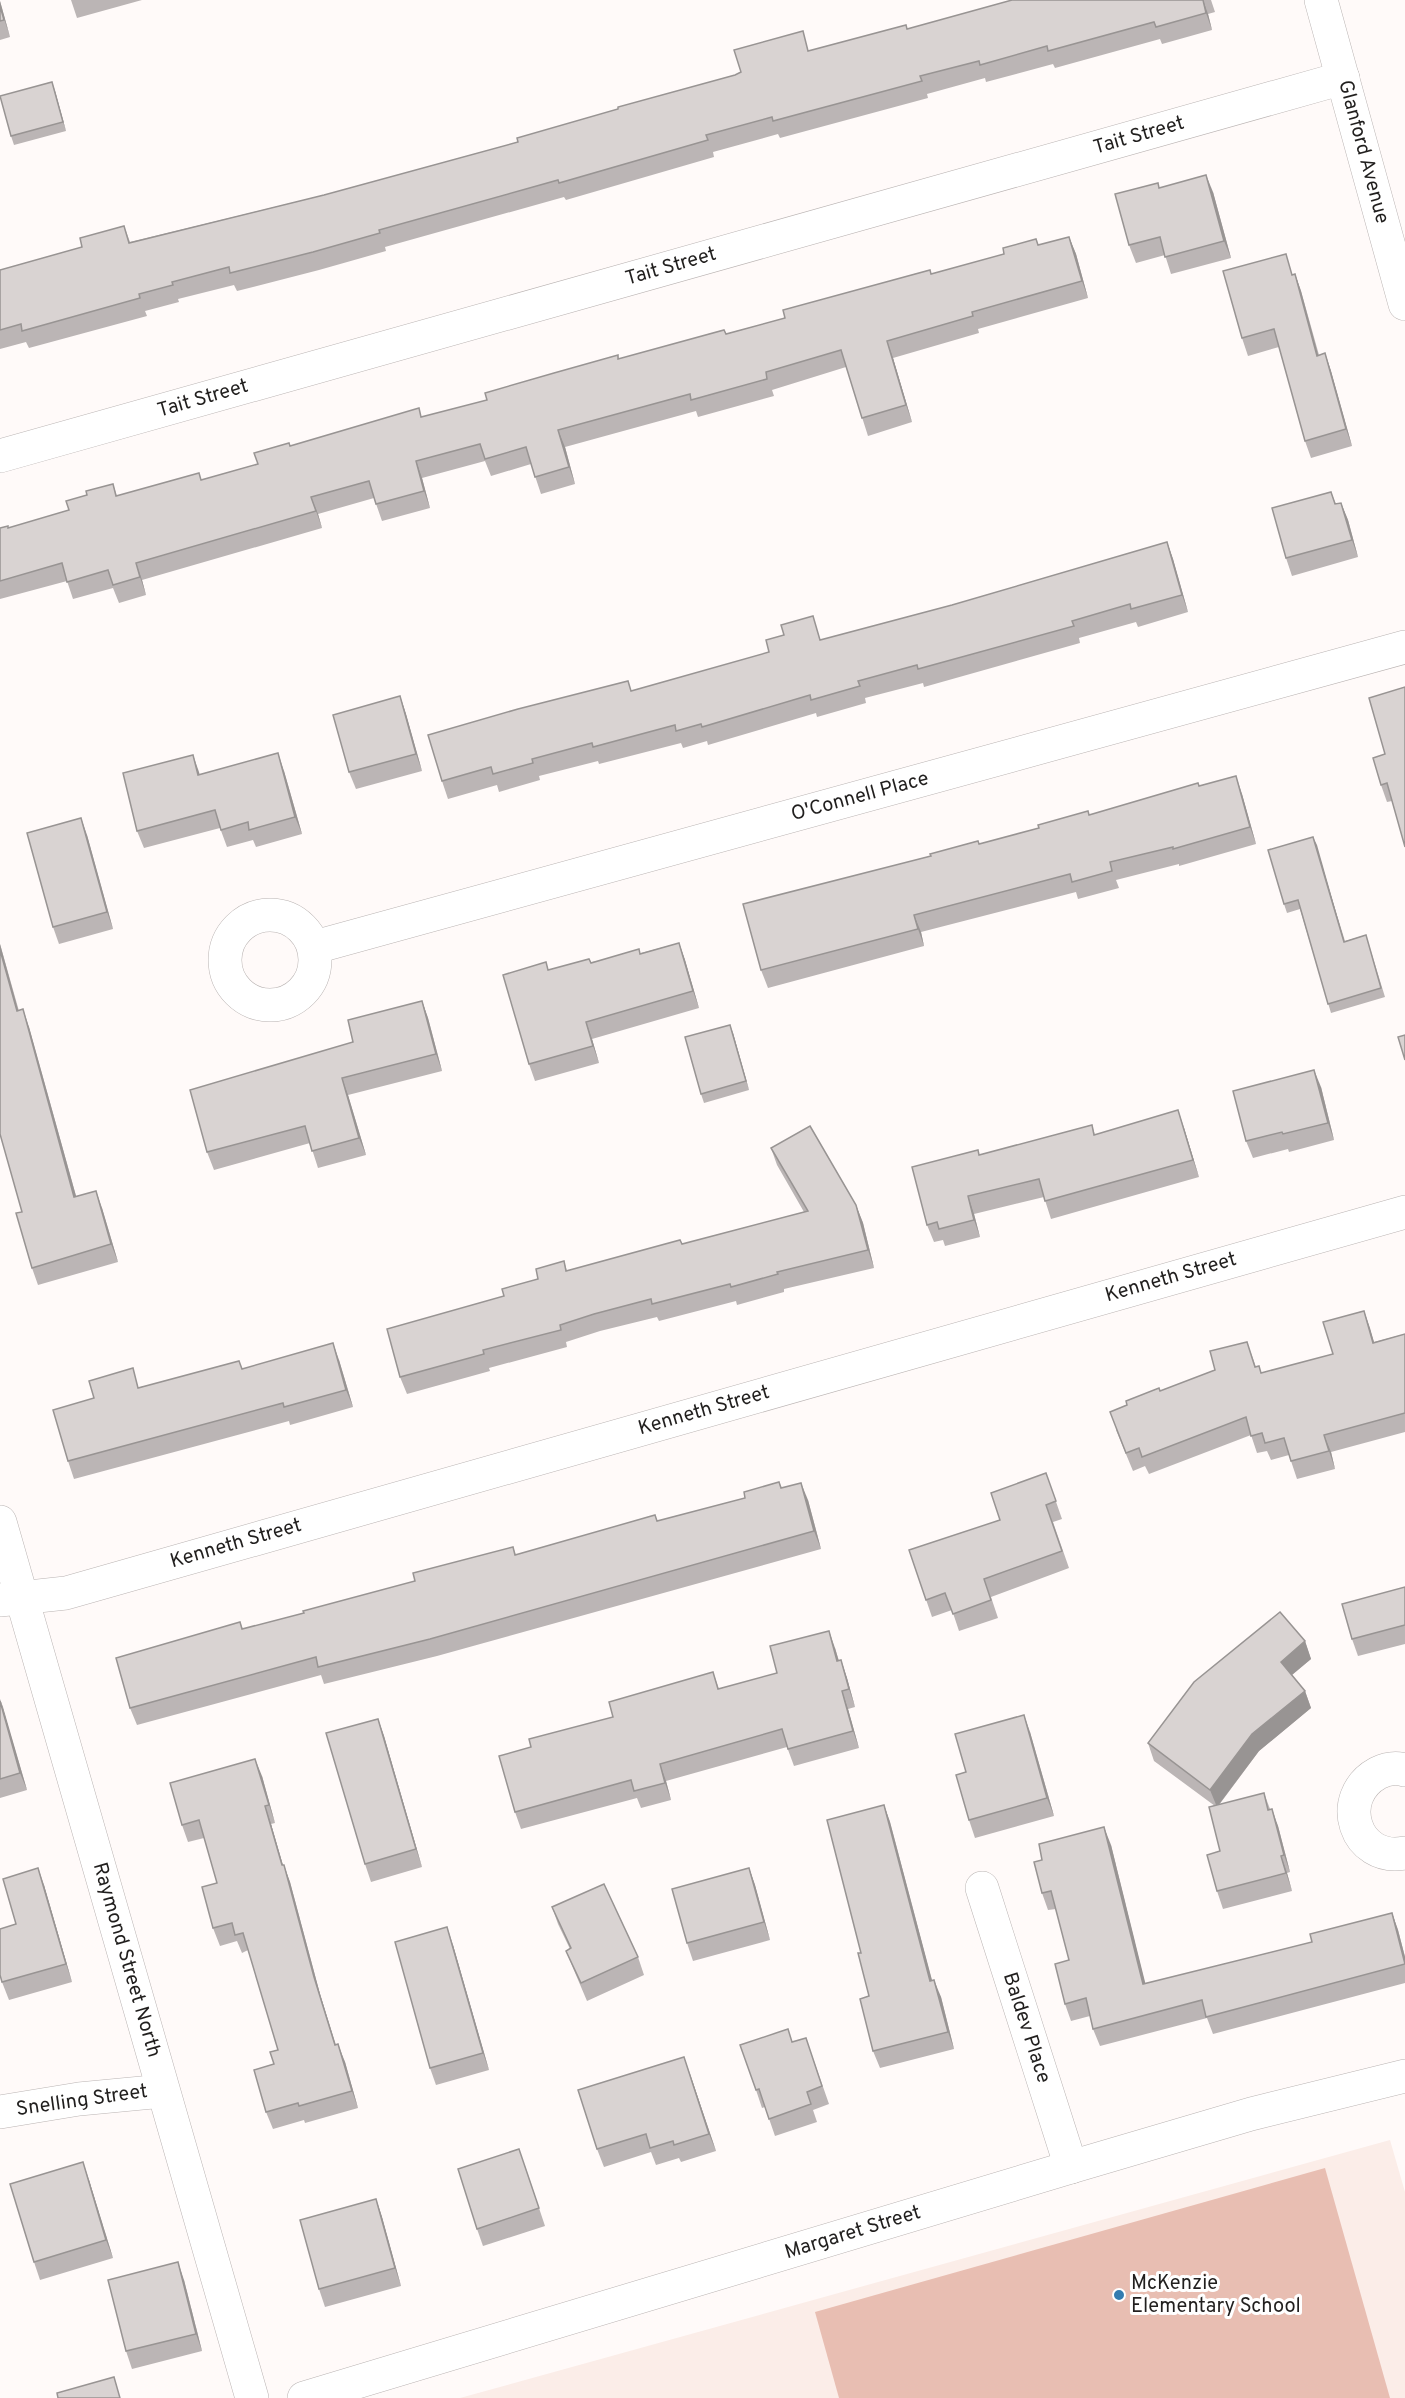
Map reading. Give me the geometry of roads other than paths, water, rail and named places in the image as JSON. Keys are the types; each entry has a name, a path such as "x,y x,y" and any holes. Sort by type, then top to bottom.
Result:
{"street":[{"name":"Glanford Avenue","path":"1321,0 1405,304"},
{"name":"Tait Street","path":"0,456 1342,78"},
{"name":"O'Connell Place","path":"315,948 1405,646"},
{"name":"Kenneth Street","path":"11,1599 77,1590 1405,1212"},
{"name":"Raymond Street North","path":"0,1522 11,1599 163,2091 252,2398"},
{"path":"1405,1770 1399,1768 1383,1770 1369,1778 1359,1790 1353,1805 1354,1821 1360,1835 1371,1847 1386,1854 1405,1853"},
{"name":"Baldev Place","path":"982,1888 1071,2167"},
{"name":"Margaret Street","path":"304,2398 1251,2114 1405,2076"},
{"name":"Snelling Street","path":"0,2112 79,2099 163,2091"}],"place":[{"name":"McKenzie Elementary School","path":"1119,2295"}]}
